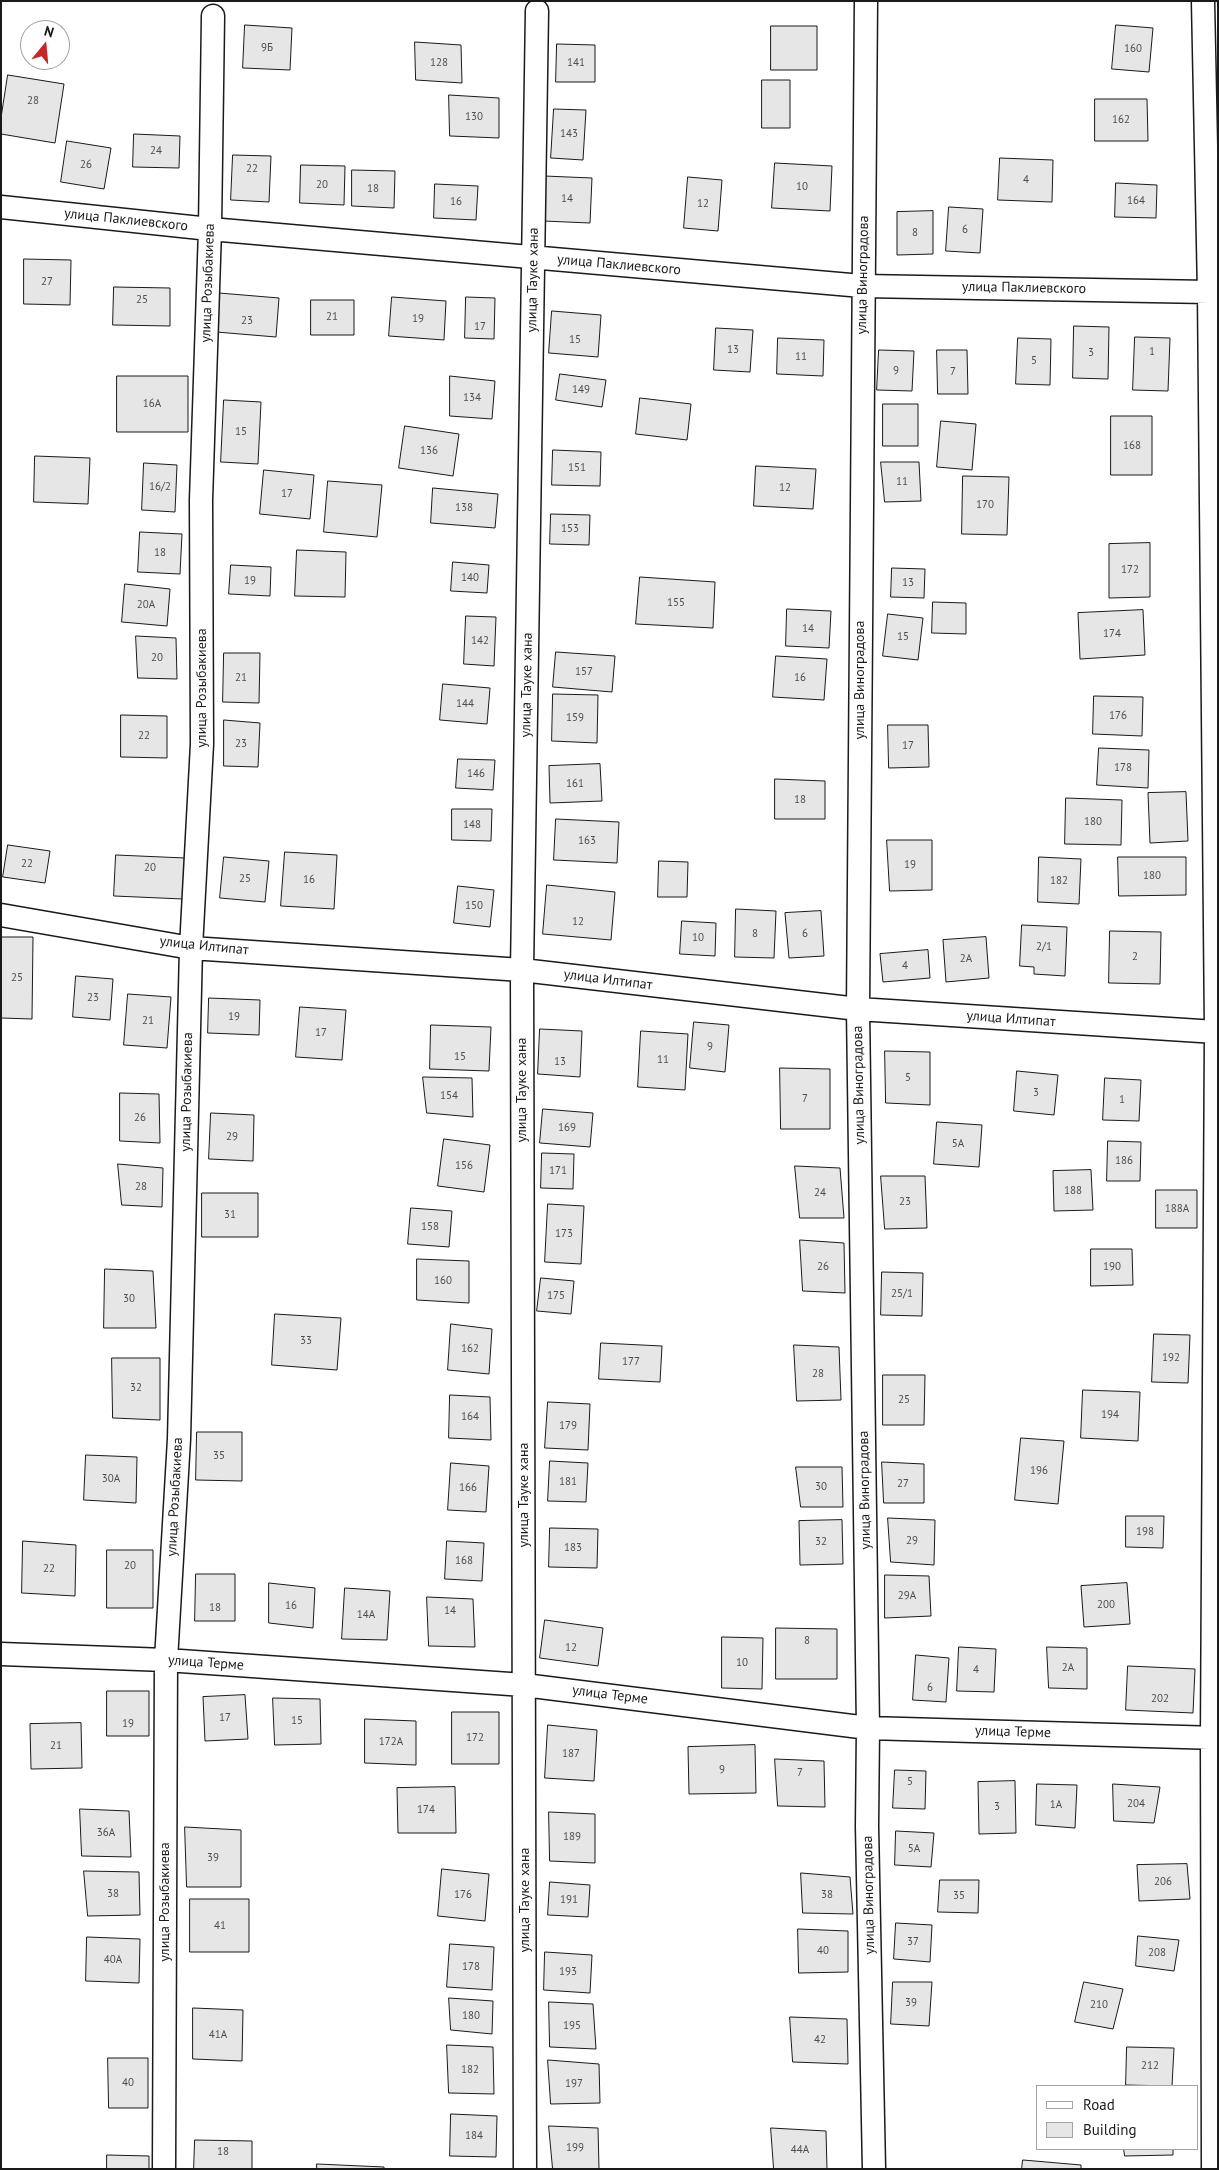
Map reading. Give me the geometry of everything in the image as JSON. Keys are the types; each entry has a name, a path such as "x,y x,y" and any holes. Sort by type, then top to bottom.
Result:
{"street":[{"name":"улица Виноградова","path":"866,1 862,286 858,1009 874,2169"},
{"path":"1203,1 1210,292 1216,1032 1213,2169"},
{"name":"улица Тауке хана","path":"525,2169 522,970 538,11"},
{"name":"улица Розыбакиева","path":"164,2169 166,1660 179,1439 191,948 202,744 201,500 210,229 212,16"},
{"name":"улица Паклиевского","path":"1,206 210,229 862,286 1210,292"},
{"name":"улица Илтипат","path":"1,914 191,948 522,970 858,1009 1216,1032"},
{"name":"улица Терме","path":"1,1654 166,1660 524,1685 868,1728 1215,1738"}],"building":[{"path":"245,25 292,28 290,70 243,68"},
{"path":"1116,25 1153,28 1149,72 1112,69"},
{"path":"771,26 817,26 817,70 771,70"},
{"path":"415,42 461,45 462,83 416,80"},
{"path":"557,44 595,45 595,82 556,82"},
{"path":"8,75 64,84 55,143 1,134 1,118"},
{"path":"762,80 790,80 790,128 762,128"},
{"path":"449,95 499,98 499,138 450,136"},
{"path":"1095,99 1147,99 1148,141 1095,141"},
{"path":"554,109 586,110 583,160 551,158"},
{"path":"134,134 180,136 179,168 133,167"},
{"path":"67,141 111,148 104,189 61,182"},
{"path":"233,155 271,156 269,202 231,200"},
{"path":"1000,158 1053,160 1052,202 998,200"},
{"path":"775,163 832,166 830,211 772,208"},
{"path":"301,165 345,166 344,205 300,203"},
{"path":"352,170 395,171 394,208 352,206"},
{"path":"544,176 592,178 590,223 543,221"},
{"path":"688,177 722,180 718,231 684,228"},
{"path":"1116,183 1157,185 1156,218 1115,217"},
{"path":"435,184 478,186 476,220 434,218"},
{"path":"949,207 983,209 980,253 946,251"},
{"path":"933,211 933,254 897,255 897,212"},
{"path":"24,259 71,260 70,305 24,304"},
{"path":"114,287 170,288 170,326 113,325"},
{"path":"219,293 279,298 276,337 216,332"},
{"path":"392,297 446,301 444,340 389,336"},
{"path":"466,297 495,298 494,339 465,338"},
{"path":"311,300 354,300 354,335 311,335"},
{"path":"552,311 601,315 598,357 549,353"},
{"path":"1074,326 1109,327 1108,379 1073,378"},
{"path":"716,328 753,330 750,372 714,370"},
{"path":"1135,337 1170,338 1168,391 1133,390"},
{"path":"778,338 824,340 823,376 777,374"},
{"path":"1018,338 1051,339 1050,385 1016,384"},
{"path":"879,350 914,351 912,391 877,390"},
{"path":"937,350 967,350 968,394 938,394"},
{"path":"560,374 606,380 602,407 556,400"},
{"path":"117,376 188,376 188,432 117,432"},
{"path":"450,376 495,381 492,419 450,416"},
{"path":"640,398 691,404 687,440 636,434"},
{"path":"224,400 261,402 258,464 221,462"},
{"path":"883,404 918,404 918,446 883,446"},
{"path":"1111,416 1152,416 1152,475 1111,475"},
{"path":"941,421 976,424 972,470 937,467"},
{"path":"405,426 459,434 453,476 399,468"},
{"path":"553,450 601,452 600,486 552,485"},
{"path":"35,456 90,458 88,504 34,502"},
{"path":"881,462 919,462 921,501 885,502"},
{"path":"144,463 177,465 175,512 142,510"},
{"path":"756,466 816,469 813,509 754,506"},
{"path":"264,470 314,475 310,519 260,514"},
{"path":"963,476 1009,477 1007,535 962,534"},
{"path":"328,481 382,485 377,537 324,532"},
{"path":"433,488 498,494 495,528 431,523"},
{"path":"551,514 590,515 589,545 550,544"},
{"path":"140,532 182,534 180,574 138,572"},
{"path":"1150,543 1150,597 1109,598 1109,544"},
{"path":"297,550 346,552 345,597 295,596"},
{"path":"453,562 489,565 487,593 451,591"},
{"path":"231,565 271,567 270,596 229,594"},
{"path":"892,568 925,569 924,598 891,597"},
{"path":"640,577 715,582 713,628 636,624"},
{"path":"125,584 170,589 167,626 122,622"},
{"path":"933,602 966,603 966,634 932,633"},
{"path":"787,609 831,611 829,648 786,646"},
{"path":"1143,610 1145,655 1080,659 1078,613"},
{"path":"888,614 923,618 918,660 883,656"},
{"path":"466,616 496,617 494,666 464,664"},
{"path":"136,636 176,638 177,679 138,678"},
{"path":"556,652 615,656 612,692 553,687"},
{"path":"224,653 260,653 259,703 223,702"},
{"path":"776,656 827,659 824,700 773,697"},
{"path":"443,684 490,688 487,724 440,720"},
{"path":"553,694 598,695 597,743 552,741"},
{"path":"1094,696 1143,697 1142,736 1093,734"},
{"path":"121,715 167,716 167,758 121,757"},
{"path":"224,720 260,723 258,767 224,766"},
{"path":"888,725 928,725 929,767 889,768"},
{"path":"1099,748 1149,750 1148,788 1097,785"},
{"path":"458,759 495,760 493,790 456,788"},
{"path":"600,764 602,801 550,803 549,766"},
{"path":"775,779 825,781 825,819 775,819"},
{"path":"1186,792 1188,841 1150,843 1148,793"},
{"path":"1066,798 1122,800 1121,845 1065,844"},
{"path":"452,809 492,809 491,841 452,840"},
{"path":"556,819 619,822 617,863 554,860"},
{"path":"887,840 932,840 932,890 890,891"},
{"path":"8,845 50,851 45,883 3,877"},
{"path":"285,852 337,855 334,909 281,906"},
{"path":"116,855 185,858 183,899 114,896"},
{"path":"224,857 269,861 265,902 220,898"},
{"path":"1039,857 1081,859 1079,904 1038,902"},
{"path":"1118,857 1186,857 1186,895 1119,896"},
{"path":"659,861 688,862 687,897 658,897"},
{"path":"547,885 615,892 611,940 543,934"},
{"path":"458,886 494,890 490,927 454,923"},
{"path":"736,909 776,911 774,958 735,957"},
{"path":"821,911 824,956 789,958 785,913"},
{"path":"682,921 716,923 715,956 680,954"},
{"path":"1022,925 1067,927 1065,976 1034,974 1034,967 1020,966"},
{"path":"1110,931 1161,932 1160,984 1109,983"},
{"path":"1,937 33,937 32,1019 1,1018"},
{"path":"986,937 989,978 946,982 943,940"},
{"path":"928,950 930,978 883,982 880,954"},
{"path":"76,976 113,979 110,1020 73,1017"},
{"path":"128,994 171,997 167,1048 124,1045"},
{"path":"209,998 260,1000 259,1035 208,1033"},
{"path":"300,1007 346,1010 342,1060 296,1057"},
{"path":"694,1022 729,1025 725,1072 690,1068"},
{"path":"431,1025 491,1027 489,1071 430,1069"},
{"path":"540,1029 582,1031 580,1077 538,1074"},
{"path":"641,1031 688,1034 685,1090 638,1087"},
{"path":"885,1051 930,1052 930,1105 886,1103"},
{"path":"780,1068 830,1069 830,1129 781,1129"},
{"path":"1017,1071 1058,1075 1054,1115 1014,1111"},
{"path":"423,1077 472,1078 473,1117 427,1113"},
{"path":"1105,1078 1141,1080 1139,1121 1103,1120"},
{"path":"120,1093 159,1094 160,1143 120,1141"},
{"path":"543,1109 593,1113 590,1147 540,1143"},
{"path":"211,1113 254,1115 253,1161 209,1159"},
{"path":"937,1122 982,1125 979,1167 934,1164"},
{"path":"444,1139 490,1145 484,1192 438,1186"},
{"path":"1108,1141 1141,1142 1140,1181 1107,1181"},
{"path":"542,1153 574,1154 573,1189 541,1188"},
{"path":"118,1164 163,1168 162,1207 122,1205"},
{"path":"795,1166 840,1168 844,1218 800,1218"},
{"path":"1091,1170 1093,1210 1054,1211 1053,1171"},
{"path":"881,1176 925,1176 927,1228 885,1229"},
{"path":"1156,1190 1197,1190 1197,1228 1156,1228"},
{"path":"202,1193 258,1193 258,1237 202,1237"},
{"path":"548,1204 584,1206 581,1264 545,1262"},
{"path":"411,1208 452,1211 449,1247 408,1244"},
{"path":"800,1240 844,1243 845,1293 803,1291"},
{"path":"1091,1249 1132,1249 1133,1285 1091,1286"},
{"path":"417,1259 469,1261 469,1303 417,1300"},
{"path":"105,1269 153,1271 156,1328 104,1328"},
{"path":"882,1272 923,1273 922,1316 881,1315"},
{"path":"541,1278 574,1281 571,1314 537,1311"},
{"path":"275,1314 341,1318 337,1370 272,1365"},
{"path":"451,1324 492,1329 489,1374 448,1370"},
{"path":"1154,1334 1190,1335 1188,1383 1152,1382"},
{"path":"601,1343 662,1346 660,1382 599,1379"},
{"path":"794,1345 839,1347 841,1400 797,1401"},
{"path":"112,1358 160,1358 160,1420 113,1418"},
{"path":"883,1375 925,1375 924,1425 883,1425"},
{"path":"1083,1390 1140,1392 1138,1441 1081,1438"},
{"path":"450,1395 490,1397 491,1440 449,1438"},
{"path":"548,1402 590,1404 588,1450 545,1448"},
{"path":"197,1432 242,1432 242,1481 196,1480"},
{"path":"1021,1438 1064,1441 1058,1504 1015,1500"},
{"path":"86,1455 137,1457 136,1503 84,1500"},
{"path":"550,1461 588,1463 586,1502 548,1501"},
{"path":"882,1462 924,1464 924,1503 884,1503"},
{"path":"451,1463 489,1466 486,1512 448,1510"},
{"path":"796,1467 842,1467 843,1507 801,1507"},
{"path":"1126,1516 1164,1516 1163,1548 1126,1547"},
{"path":"888,1518 935,1520 934,1565 891,1562"},
{"path":"842,1520 843,1564 800,1565 799,1521"},
{"path":"550,1528 598,1529 597,1568 549,1567"},
{"path":"23,1541 76,1545 75,1596 22,1593"},
{"path":"447,1541 484,1543 482,1581 445,1579"},
{"path":"107,1550 153,1550 153,1608 107,1608"},
{"path":"196,1574 235,1574 235,1621 195,1621"},
{"path":"885,1575 929,1576 931,1616 885,1618"},
{"path":"269,1583 315,1588 313,1628 269,1623"},
{"path":"1127,1583 1130,1624 1084,1627 1081,1586"},
{"path":"345,1588 390,1591 387,1640 342,1639"},
{"path":"427,1597 473,1599 475,1647 429,1646"},
{"path":"545,1620 603,1628 598,1666 540,1658"},
{"path":"776,1628 837,1629 837,1679 776,1679"},
{"path":"722,1637 763,1638 762,1689 722,1688"},
{"path":"959,1647 996,1649 994,1692 957,1691"},
{"path":"1047,1647 1087,1648 1087,1689 1049,1688"},
{"path":"916,1655 949,1658 946,1702 913,1700"},
{"path":"1128,1666 1195,1669 1193,1713 1126,1710"},
{"path":"107,1691 149,1691 149,1736 107,1736"},
{"path":"245,1695 248,1739 205,1741 203,1697"},
{"path":"273,1698 320,1699 321,1744 275,1745"},
{"path":"452,1712 499,1712 499,1764 452,1764"},
{"path":"365,1719 416,1721 416,1765 365,1763"},
{"path":"81,1723 82,1768 31,1769 30,1724"},
{"path":"548,1725 597,1730 594,1781 545,1778"},
{"path":"755,1745 756,1793 689,1794 688,1747"},
{"path":"775,1759 824,1761 825,1807 778,1806"},
{"path":"895,1770 926,1771 925,1809 893,1808"},
{"path":"1015,1781 1016,1833 979,1834 978,1782"},
{"path":"1037,1784 1077,1785 1075,1828 1036,1825"},
{"path":"1113,1784 1160,1787 1154,1823 1114,1821"},
{"path":"455,1787 456,1833 398,1833 397,1788"},
{"path":"80,1809 129,1811 131,1857 82,1856"},
{"path":"549,1812 595,1814 595,1863 550,1861"},
{"path":"185,1827 241,1830 241,1887 187,1887"},
{"path":"896,1831 934,1833 931,1867 895,1865"},
{"path":"1187,1864 1190,1899 1139,1901 1137,1865"},
{"path":"442,1869 489,1874 485,1921 438,1916"},
{"path":"84,1871 139,1872 140,1915 88,1916"},
{"path":"801,1873 850,1877 853,1914 803,1913"},
{"path":"940,1880 979,1880 978,1913 938,1912"},
{"path":"550,1882 590,1885 588,1917 548,1915"},
{"path":"190,1899 249,1899 249,1952 190,1952"},
{"path":"896,1923 932,1925 930,1962 894,1959"},
{"path":"798,1929 848,1931 848,1972 799,1973"},
{"path":"1138,1936 1179,1940 1174,1971 1136,1966"},
{"path":"87,1937 140,1939 139,1983 86,1981"},
{"path":"450,1944 494,1947 492,1990 447,1987"},
{"path":"545,1952 592,1955 590,1993 544,1990"},
{"path":"893,1982 932,1982 929,2026 891,2024"},
{"path":"1084,1982 1123,1989 1113,2029 1075,2022"},
{"path":"449,1998 493,2001 492,2034 451,2030"},
{"path":"549,2002 593,2004 596,2049 550,2047"},
{"path":"193,2008 243,2010 242,2061 193,2059"},
{"path":"790,2017 847,2019 848,2064 793,2062"},
{"path":"447,2045 493,2047 494,2094 449,2093"},
{"path":"1127,2047 1174,2048 1172,2085 1126,2085"},
{"path":"108,2058 148,2058 148,2108 109,2108"},
{"path":"548,2060 599,2064 600,2103 551,2104"},
{"path":"451,2114 497,2116 496,2157 450,2156"},
{"path":"549,2126 598,2128 599,2169 553,2169"},
{"path":"771,2128 826,2131 827,2169 774,2169"},
{"path":"195,2140 252,2141 252,2169 194,2169"},
{"path":"1124,2150 1173,2150 1173,2155 1125,2156"},
{"path":"107,2155 149,2156 149,2169 107,2169"},
{"path":"1023,2160 1081,2165 1081,2169 1022,2169"},
{"path":"317,2164 384,2167 384,2169 317,2169"}]}
